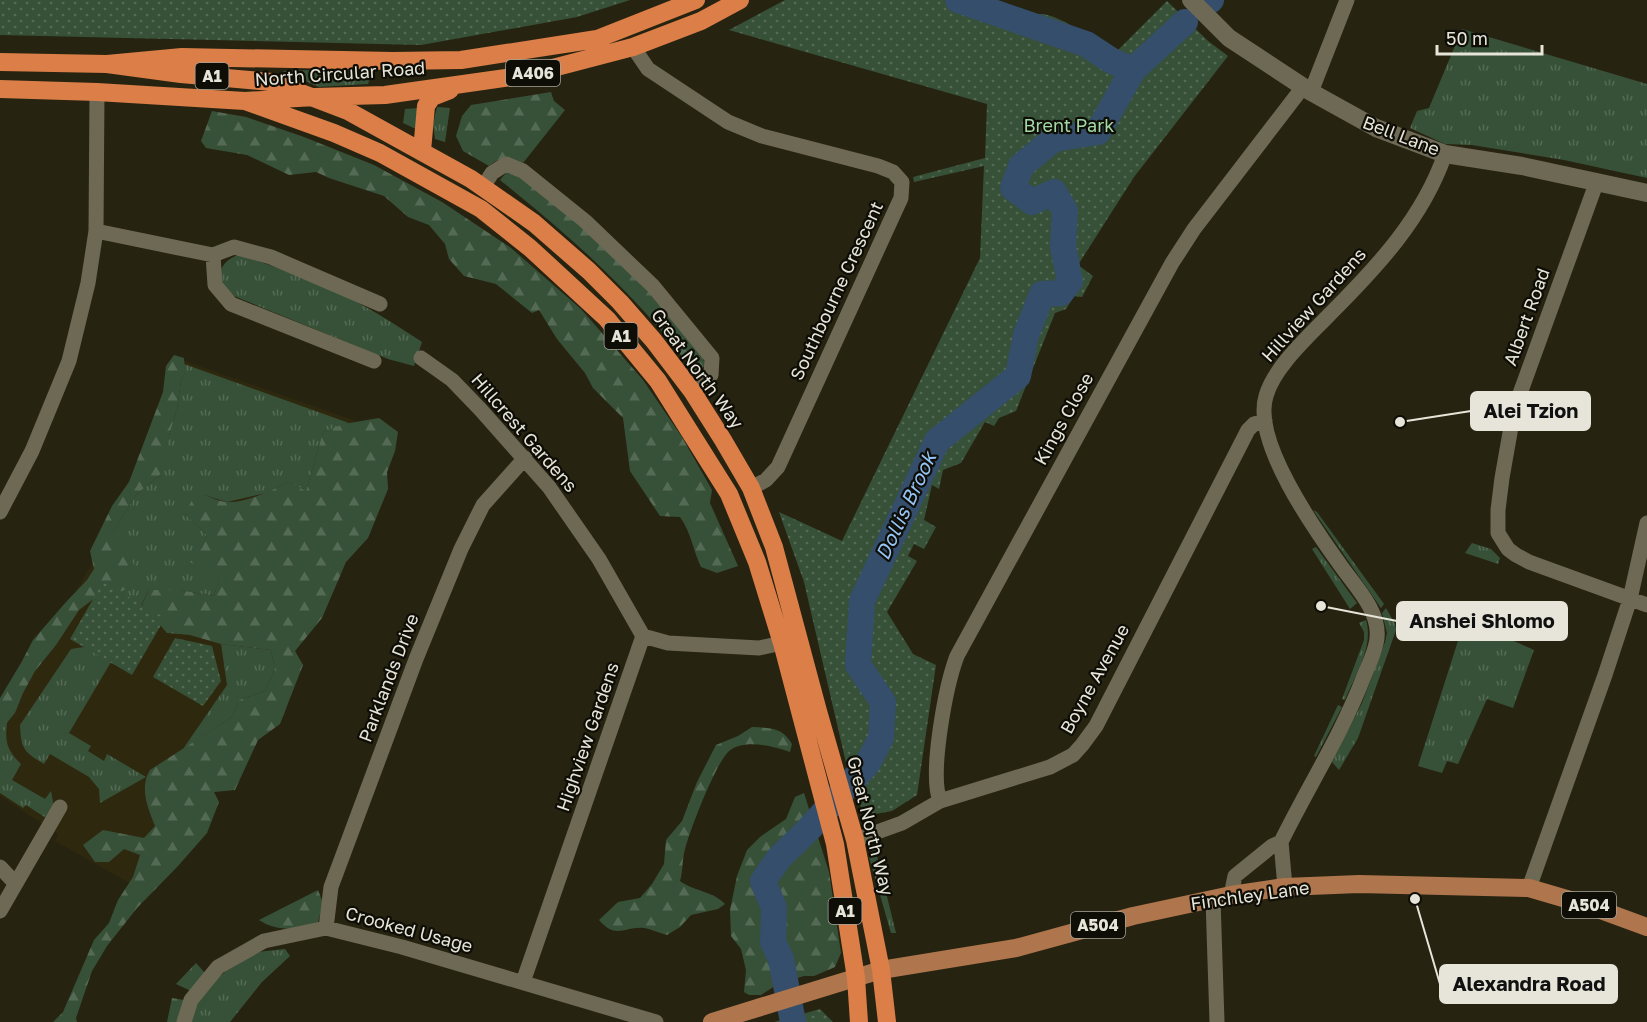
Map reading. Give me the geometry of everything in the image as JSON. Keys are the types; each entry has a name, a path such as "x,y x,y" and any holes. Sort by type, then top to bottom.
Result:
{"highway":[{"name":"North Circular Road","path":"0,62 107,64 182,57 461,60 597,39 696,0"},
{"name":"North Circular Road","path":"0,89 245,101 385,95 526,75 633,47 701,21 740,0"},
{"name":"Great North Way","path":"107,64 181,74 258,79 315,97 348,111 483,187 534,223 589,271 654,340 692,391 751,488 774,547 855,840 881,970 887,1022"},
{"path":"422,151 426,106 432,98 469,83"},
{"name":"A1","path":"245,101 334,133 380,153 481,209 530,248 607,319 658,381 729,494 757,562 782,644 835,844 856,978 859,1022"}],"main road":[{"name":"Finchley Lane","path":"856,978 881,970 1016,948 1133,916 1231,895 1285,887 1359,884 1529,888 1587,905 1647,927"},
{"name":"A504","path":"711,1022 856,978"}],"street":[{"name":"Bell Lane","path":"1191,0 1229,38 1307,89 1376,128 1445,154 1522,166 1647,193"},
{"name":"Kings Close","path":"940,801 937,792 937,763 947,687 957,656 1172,263 1194,229 1307,89 1347,0"},
{"name":"Southbourne Crescent","path":"633,47 648,69 728,122 762,136 878,166 893,172 902,182 901,198 778,467 766,480 751,488"},
{"path":"0,512 32,451 69,361 88,284 96,231 97,92"},
{"name":"Hillview Gardens","path":"1231,895 1235,876 1272,846 1281,842 1355,700 1375,648 1377,630 1366,601 1327,546 1290,486 1275,454 1265,421 1266,395 1273,380 1300,346 1396,243 1432,183 1445,154"},
{"path":"483,187 492,173 506,164 523,171 585,221 654,286 712,358 711,375 692,391"},
{"name":"Albert Road","path":"1597,181 1514,410 1502,478 1498,533 1502,542 1516,555 1647,604"},
{"path":"96,231 213,255 234,248 271,257 380,304"},
{"path":"213,255 215,285 231,304 375,361"},
{"name":"Hillcrest Gardens","path":"421,358 452,380 549,487 599,559 644,636"},
{"name":"Boyne Avenue","path":"855,840 903,823 940,801 1050,767 1073,755 1096,726 1248,430 1254,424 1265,421"},
{"name":"Parklands Drive","path":"326,928 331,887 416,659 461,549 483,505 525,458"},
{"path":"1529,888 1630,599 1647,523"},
{"path":"644,636 668,644 759,648 782,644"},
{"name":"Highview Gardens","path":"522,982 644,636"},
{"path":"0,911 60,807"},
{"path":"1281,842 1285,887"},
{"path":"0,867 15,883"},
{"path":"1212,899 1217,1022"},
{"name":"Crooked Usage","path":"184,1022 191,1000 218,967 264,941 326,928 402,947 656,1022"}],"shaded area":[{"path":"179,359 396,435 147,893 55,841 58,834 0,796 0,708 61,617 142,476"}],"green space":[{"path":"0,0 630,0 577,17 421,45 0,35"},
{"name":"Brent Park","path":"785,0 985,0 1021,14 1044,14 1054,17 1067,23 1113,55 1167,1 1208,41 1228,56 1134,177 1078,265 1093,276 1082,297 1074,296 1066,309 1055,313 1016,411 999,418 994,426 985,422 961,463 943,470 939,489 932,485 924,520 936,527 924,549 914,544 908,556 917,561 887,612 913,654 936,665 917,795 892,811 864,816 847,767 804,582 779,512 842,541 980,258 984,166 914,182 913,177 985,158 987,104 729,30"},
{"path":"1462,29 1647,84 1647,178 1564,160 1472,145 1445,144 1410,128 1417,111 1429,108"},
{"path":"374,68 368,84 319,87 283,71"},
{"path":"551,92 554,101 565,110 523,163 505,158 489,166 463,151 456,136 462,116 471,105"},
{"path":"437,107 450,108 445,142 435,139 433,124"},
{"path":"419,108 418,130 403,123 405,109"},
{"path":"212,111 246,117 374,165 442,202 511,248 581,309 643,380 682,437 712,490 710,503 738,566 717,573 701,567 687,529 680,517 660,516 630,471 623,418 593,388 585,373 557,339 539,310 532,313 496,284 464,276 449,259 445,244 429,225 408,217 384,196 316,172 289,175 247,155 206,148 201,141"},
{"path":"506,173 522,175 582,227 661,302 701,352 705,365 696,375 675,347 605,271 554,224 500,180"},
{"path":"238,255 324,286 396,325 422,342 414,366 388,359 234,296 224,286 220,275 225,263"},
{"path":"174,355 184,358 185,373 181,381 177,409 161,474 136,495 113,532 135,566 134,585 122,591 104,591 79,610 56,645 35,671 15,713 0,731 0,698 33,640 87,580 94,569 90,551 112,506 129,482 163,392 166,366"},
{"path":"184,364 349,423 323,432 306,491 289,482 266,493 227,502 204,495 185,514 207,535 202,548 219,580 214,596 180,590 149,590 141,605 118,591 122,591 113,532 136,495 161,474 177,409 181,381 185,373"},
{"path":"379,418 398,432 395,451 387,472 388,489 368,538 346,562 322,618 295,651 303,665 280,724 258,740 235,790 214,792 219,802 207,833 137,908 107,946 92,971 76,1018 77,1022 53,1022 63,1012 94,940 109,923 118,900 133,877 140,855 124,849 109,862 95,862 83,845 103,830 144,838 155,826 147,805 145,791 150,770 232,717 239,700 265,691 275,669 271,650 221,644 190,635 167,633 142,604 149,590 180,590 214,596 219,579 190,562 202,548 207,535 185,514 192,500 204,495 225,502 235,502 289,482 306,491 323,432 344,424"},
{"path":"1313,510 1317,512 1384,604 1381,608"},
{"path":"1472,543 1491,549 1500,558 1498,564 1465,553"},
{"path":"1316,547 1357,603 1350,609 1312,549"},
{"path":"103,582 165,618 132,675 70,639"},
{"path":"1386,608 1396,630 1358,738 1339,770 1332,762 1362,703 1385,642 1387,633 1382,613"},
{"path":"1465,619 1534,650 1513,708 1487,699 1458,764 1447,761 1442,773 1418,766"},
{"path":"1366,620 1368,640 1366,651 1345,700 1342,699 1364,640 1364,632 1359,623"},
{"path":"175,638 212,646 221,681 203,706 153,677"},
{"path":"221,644 271,650 275,669 265,691 239,700 232,717 183,749 227,685"},
{"path":"84,647 111,662 69,733 91,746 88,751 104,761 107,754 146,777 100,803 99,789 89,777 50,754 44,764 37,760 25,749 20,733 20,725 71,649"},
{"path":"1338,705 1342,707 1316,757 1314,756"},
{"path":"7,721 8,745 21,764 12,780 45,799 51,791 54,807 46,818 26,805 23,808 0,793 0,731"},
{"path":"752,727 780,731 792,744 790,752 750,744 741,745 728,752 716,770 703,798 683,857 680,881 715,896 725,904 718,909 691,915 680,927 667,935 644,928 616,931 605,926 599,920 618,902 640,898 652,884 664,864 666,840 682,821 697,782 716,745"},
{"path":"804,793 829,872 841,953 835,967 814,976 804,976 778,984 761,995 749,995 744,992 746,970 741,949 731,936 730,910 737,876 747,850 760,837 786,819 795,797"},
{"path":"874,844 896,933 891,933 869,857"},
{"path":"318,890 323,903 318,922 297,929 289,929 266,924 259,920"},
{"path":"285,949 290,956 262,982 230,1022 188,1022 205,988 226,971 257,952"},
{"path":"196,963 205,973 191,991 176,984"},
{"path":"172,998 184,1000 179,1022 167,1022"},
{"path":"820,1009 833,1022 774,1022"}],"waterway":[{"path":"958,0 1086,44 1112,61 1133,70"},
{"name":"Dollis Brook","path":"793,1022 781,959 773,942 774,908 763,881 779,858 809,829 868,763 881,738 883,702 858,665 862,601 937,441 1018,376 1026,335 1042,294 1061,293 1070,281 1063,247 1065,211 1054,192 1032,202 1013,188 1021,166 1054,139 1098,132 1133,70 1185,22"}],"place":[{"name":"Alei Tzion","path":"1400,422"},
{"name":"Anshei Shlomo","path":"1321,606"},
{"name":"Alexandra Road","path":"1415,899"}]}
